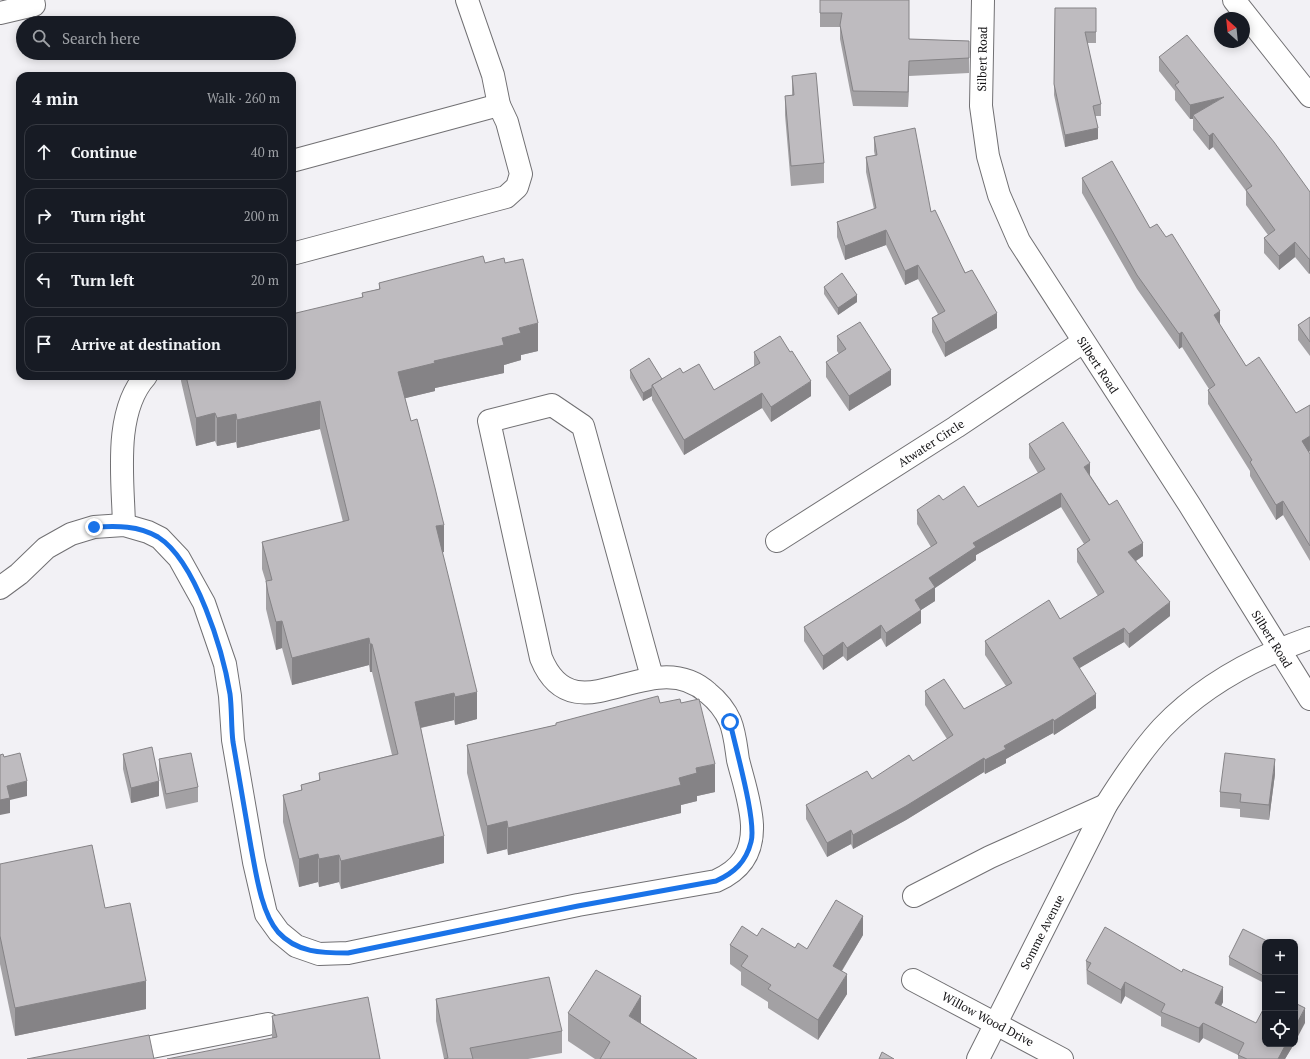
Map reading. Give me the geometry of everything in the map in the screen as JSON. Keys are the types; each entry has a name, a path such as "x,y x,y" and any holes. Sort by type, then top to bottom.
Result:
{"street":[{"path":"296,253 506,197 517,187 521,174 507,122 499,105 494,75 467,0"},
{"name":"Silbert Road","path":"983,0 981,106 988,156 999,195 1019,241 1189,504 1310,699"},
{"path":"1234,0 1310,96"},
{"path":"0,13 34,3"},
{"path":"296,160 499,105"},
{"name":"Atwater Circle","path":"777,541 956,427 1083,342"},
{"path":"124,525 122,441 129,406 144,380"},
{"path":"0,588 19,574 46,548 71,534 94,527 124,525 148,532 160,538 179,558 204,604 224,664 230,696 233,740 254,862 266,914 278,932 296,946 319,954 348,953 578,906 716,881 730,875 743,862 752,841 752,823 730,722 719,702 702,687 681,678 652,677 590,694 572,692 556,683 547,672 541,658 489,421 552,405 583,426 652,677"},
{"name":"Somme Avenue","path":"978,1059 1106,805 1130,767 1163,728 1201,695 1244,666 1278,649 1310,638"},
{"path":"914,896 990,857 1106,805"},
{"name":"Willow Wood Drive","path":"913,980 1062,1059"},
{"path":"91,1059 268,1024"}],"building":[{"path":"820,0 909,0 909,39 969,41 969,58 909,61 908,92 853,91 840,25 842,13 820,13"},
{"path":"1055,8 1096,8 1096,32 1085,32 1101,104 1093,106 1098,128 1065,135 1054,84"},
{"path":"1187,35 1274,142 1310,192 1310,259 1295,242 1279,256 1264,238 1275,230 1246,190 1252,186 1213,133 1209,136 1193,115 1224,97 1190,105 1175,85 1179,82 1159,57"},
{"path":"816,73 824,163 791,166 785,96 794,95 792,76"},
{"path":"915,128 931,212 935,210 965,273 972,270 997,313 945,343 932,318 945,311 918,265 905,271 886,230 845,246 837,222 876,208 866,157 877,155 874,137"},
{"path":"1112,161 1150,228 1157,224 1166,237 1172,234 1220,311 1214,315 1246,366 1259,357 1296,413 1310,405 1310,436 1302,441 1310,454 1310,546 1283,501 1276,505 1250,462 1252,460 1208,390 1215,385 1182,332 1179,334 1137,275 1082,178"},
{"path":"483,256 485,263 504,258 505,263 523,259 538,323 519,328 521,333 502,338 504,345 434,361 435,363 398,372 411,421 417,419 435,488 444,525 436,526 477,692 455,697 454,693 415,702 444,836 341,861 339,855 319,859 318,854 299,859 283,795 302,790 301,785 320,780 319,773 398,754 372,644 370,644 369,638 292,658 282,621 276,622 268,593 266,581 272,580 262,542 349,520 320,401 237,420 236,414 217,418 215,413 196,418 187,380 296,380 296,313 363,297 362,293 380,289 379,283"},
{"path":"842,273 857,295 838,308 824,287"},
{"path":"1310,317 1310,342 1298,325"},
{"path":"860,322 891,370 849,396 826,362 846,349 837,336"},
{"path":"780,336 790,352 792,351 811,381 771,407 762,393 684,440 652,385 680,368 683,373 699,364 714,390 760,363 754,352"},
{"path":"649,358 662,379 652,385 652,388 643,393 630,370"},
{"path":"1063,422 1090,463 1084,467 1109,505 1117,500 1143,543 1128,552 1170,602 1129,634 1124,628 1073,658 1096,694 1054,721 1053,719 1004,746 1006,749 985,760 984,758 906,806 853,835 851,830 827,843 806,805 867,771 872,779 909,755 913,761 953,735 925,691 944,679 964,709 1012,683 985,641 1049,600 1060,619 1104,592 1077,549 1090,540 1061,493 973,543 976,547 929,578 935,587 915,600 921,610 886,633 881,625 847,648 843,642 823,656 804,627 937,543 917,510 939,495 943,500 964,486 978,507 1045,469 1029,444"},
{"path":"658,696 660,703 680,699 681,703 699,699 715,764 696,768 697,773 679,778 681,785 508,828 507,821 487,826 467,745 556,725 556,723"},
{"path":"152,747 159,781 131,788 123,754"},
{"path":"20,753 27,781 7,786 10,798 0,800 0,755 3,754 4,757"},
{"path":"191,753 198,787 166,794 159,759"},
{"path":"1225,753 1275,759 1269,805 1240,802 1241,794 1220,792"},
{"path":"92,845 105,908 130,903 146,981 15,1008 0,936 0,864"},
{"path":"836,900 863,916 833,966 847,974 818,1020 768,989 771,985 741,966 748,956 730,945 742,926 757,936 762,928 795,948 798,943 807,949"},
{"path":"1105,927 1182,972 1183,969 1223,987 1215,1003 1256,1023 1262,1012 1262,1047 1284,1047 1278,1059 1247,1059 1238,1055 1244,1043 1203,1023 1199,1028 1161,1012 1165,1004 1125,982 1121,990 1087,970 1091,963 1086,961"},
{"path":"1243,929 1263,939 1262,975 1229,957"},
{"path":"596,970 641,996 629,1016 697,1059 600,1059 610,1042 568,1013"},
{"path":"549,977 562,1031 470,1048 473,1059 444,1059 448,1058 436,999"},
{"path":"368,997 380,1059 167,1059 277,1037 272,1016"},
{"path":"1298,1004 1305,1008 1298,1021"},
{"path":"149,1035 154,1059 27,1059"},
{"path":"882,1052 894,1059 879,1059"}],"route":[{"path":"94,527 124,525 148,532 160,538 179,558 204,604 224,664 230,696 233,740 254,862 266,914 278,932 296,946 319,954 348,953 578,906 716,881 730,875 743,862 752,841 752,823 730,722"}]}
